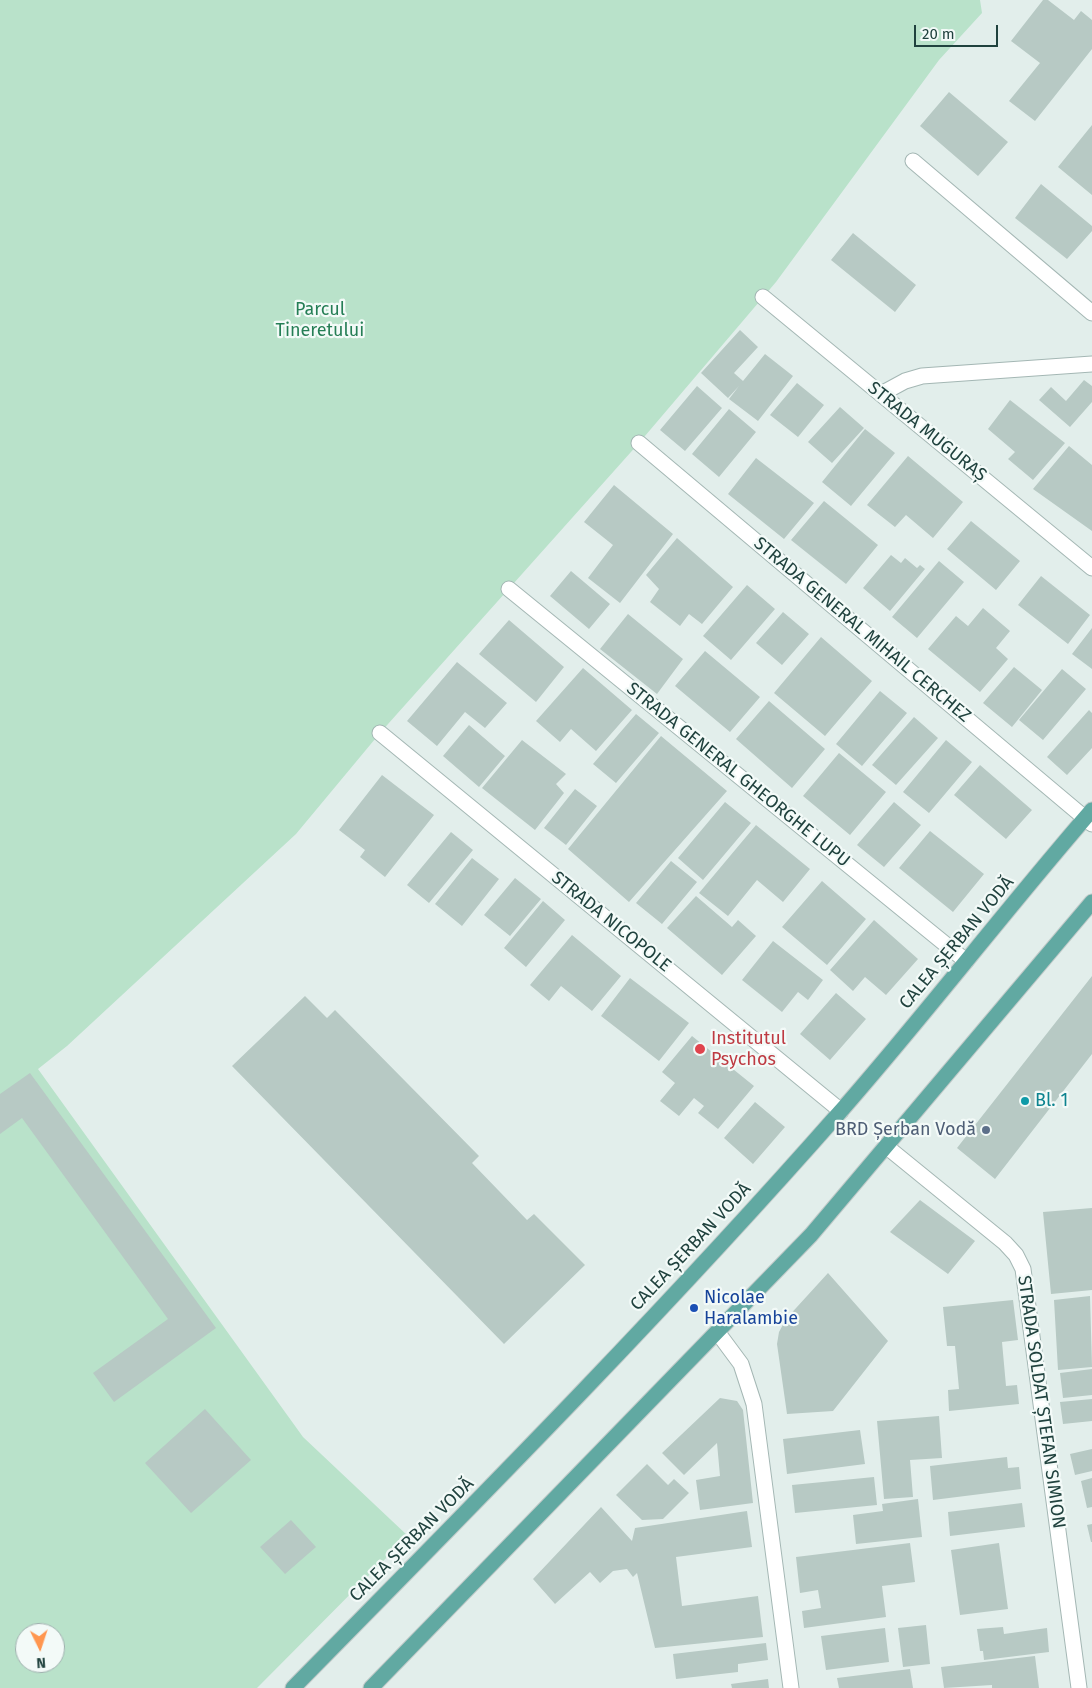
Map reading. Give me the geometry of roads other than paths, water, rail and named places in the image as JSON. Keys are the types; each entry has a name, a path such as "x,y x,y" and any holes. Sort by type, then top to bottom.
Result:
{"main road":[{"name":"CALEA ȘERBAN VODĂ","path":"293,1688 526,1452 679,1291 841,1111 966,961 1090,817"},
{"path":"371,1688 811,1235 1092,902"}],"street":[{"path":"913,161 1092,313"},
{"name":"STRADA MUGURAȘ","path":"763,297 1092,568"},
{"path":"881,394 905,381 922,376 1092,364"},
{"name":"STRADA GENERAL MIHAIL CERCHEZ","path":"639,443 1090,817"},
{"name":"STRADA GENERAL GHEORGHE LUPU","path":"509,589 966,961"},
{"name":"STRADA NICOPOLE","path":"380,732 841,1111"},
{"name":"STRADA SOLDAT ȘTEFAN SIMION","path":"886,1147 1005,1242 1016,1255 1023,1269 1079,1688"},
{"path":"718,1332 741,1364 754,1404 792,1688"}],"place":[{"name":"Institutul Psychos","path":"700,1049"},
{"name":"Bl. 1","path":"1025,1101"},
{"name":"BRD Șerban Vodă","path":"986,1130"},
{"name":"Nicolae Haralambie","path":"694,1308"}],"park label":[{"name":"Parcul Tineretului","path":"320,320"}]}
